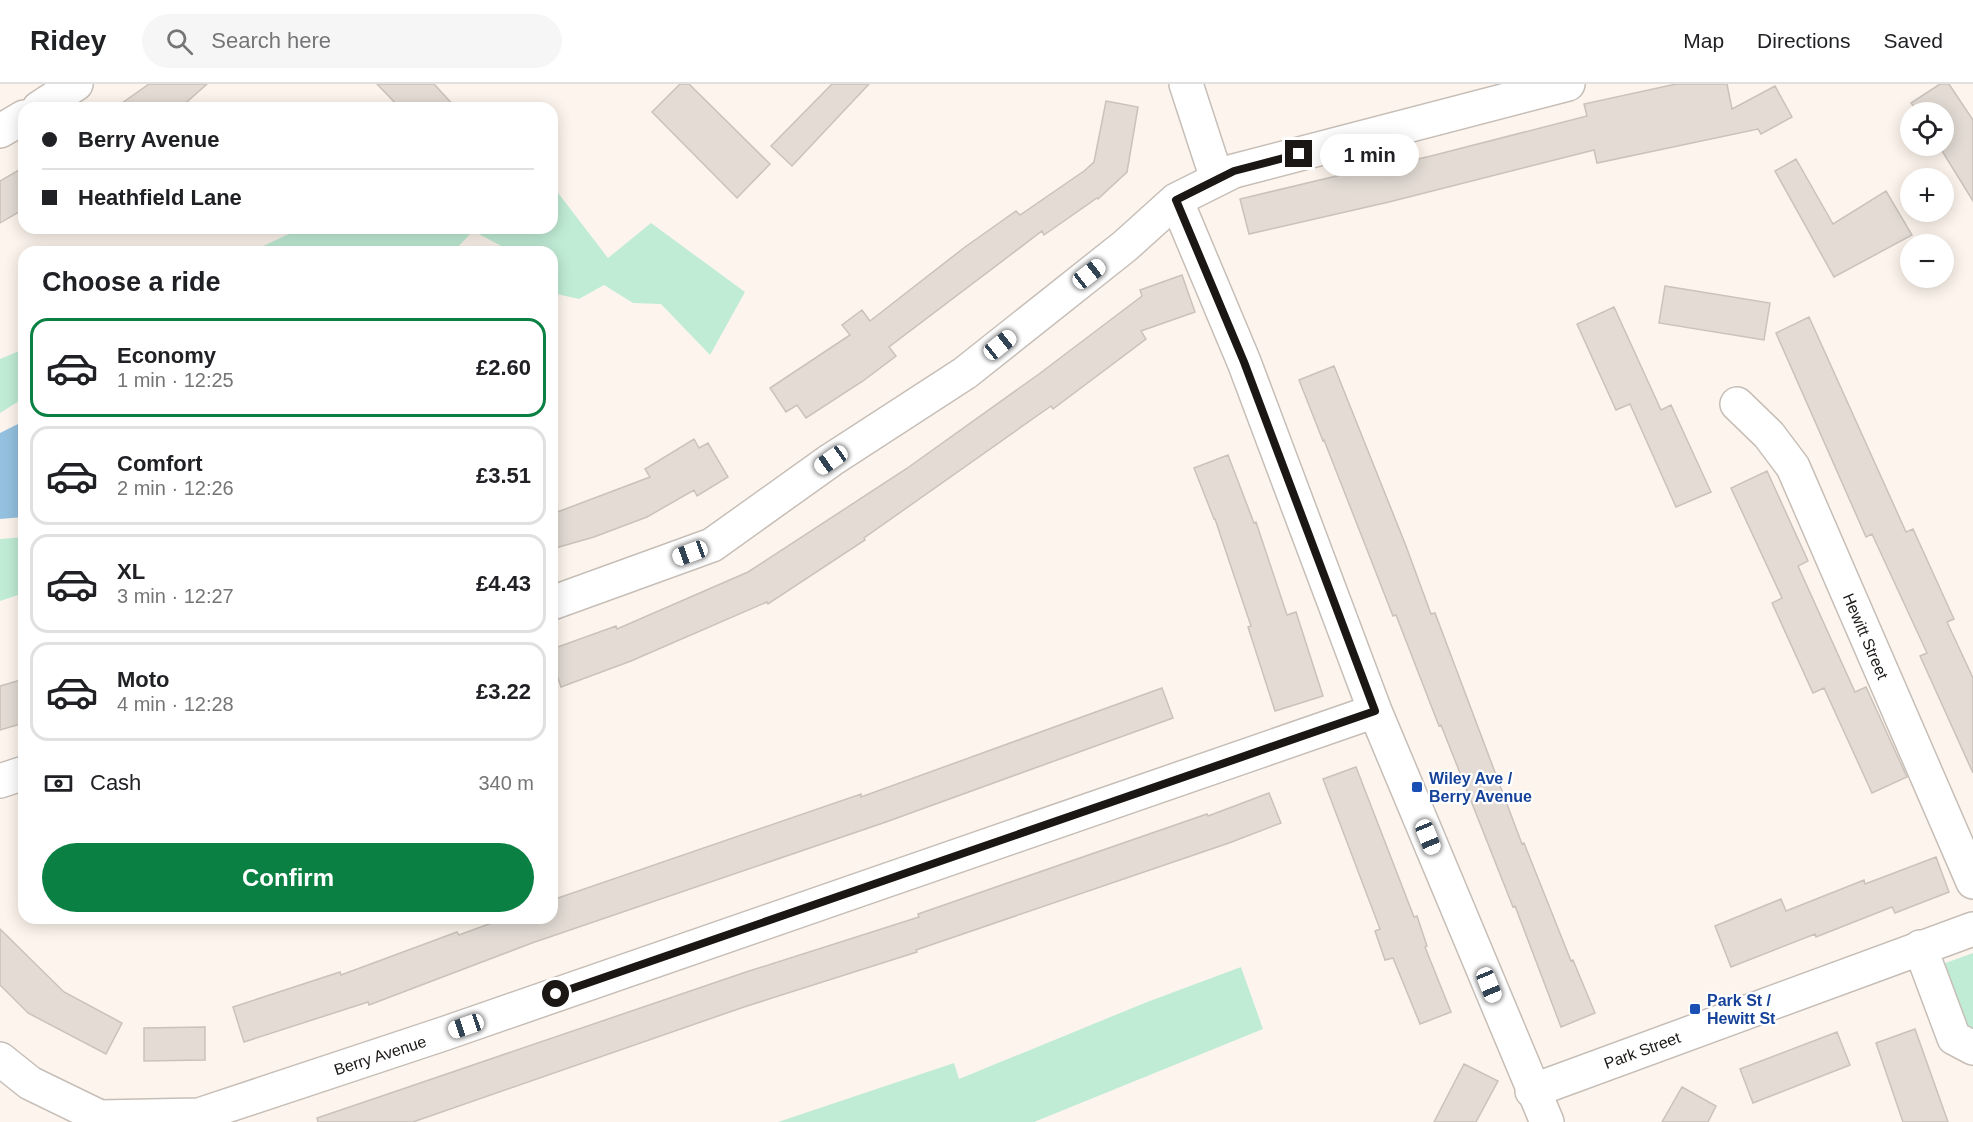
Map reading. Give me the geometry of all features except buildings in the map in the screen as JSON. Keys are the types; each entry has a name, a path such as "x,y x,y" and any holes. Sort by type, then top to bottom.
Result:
{"street":[{"path":"48,102 76,84"},
{"path":"1186,84 1217,179"},
{"path":"558,601 712,545 831,460 965,373 1125,246 1176,200 1234,171 1546,86"},
{"path":"0,131 18,120"},
{"path":"1176,200 1244,362 1375,711 1547,1122"},
{"name":"Hewitt Street","path":"1737,404 1769,435 1793,467 1973,882"},
{"name":"Berry Avenue","path":"0,1059 30,1083 100,1117 199,1115 455,1030 1375,711"},
{"path":"0,781 18,775"},
{"name":"Park Street","path":"1532,1090 1973,929"},
{"path":"1920,947 1954,1038 1973,1048"}],"green space":[{"path":"558,193 608,258 651,223 745,292 710,355 661,304 633,303 604,285 579,299 558,294 558,246 502,246 479,234 558,234"},
{"path":"289,234 470,234 459,246 263,246"},
{"path":"18,352 18,402 0,413 0,359"},
{"path":"18,538 18,595 0,601 0,539"},
{"path":"1973,953 1973,1031 1961,1016 1940,965"},
{"path":"1241,967 1263,1029 1034,1122 778,1122 954,1063 959,1079 1147,1002"}],"water":[{"path":"18,424 18,518 0,519 0,433"}],"place":[{"name":"Wiley Ave / Berry Avenue","path":"1417,787"},
{"name":"Park St / Hewitt St","path":"1695,1009"}],"route":[{"path":"556,994 1375,711 1244,362 1176,200 1234,171 1299,154"}]}
